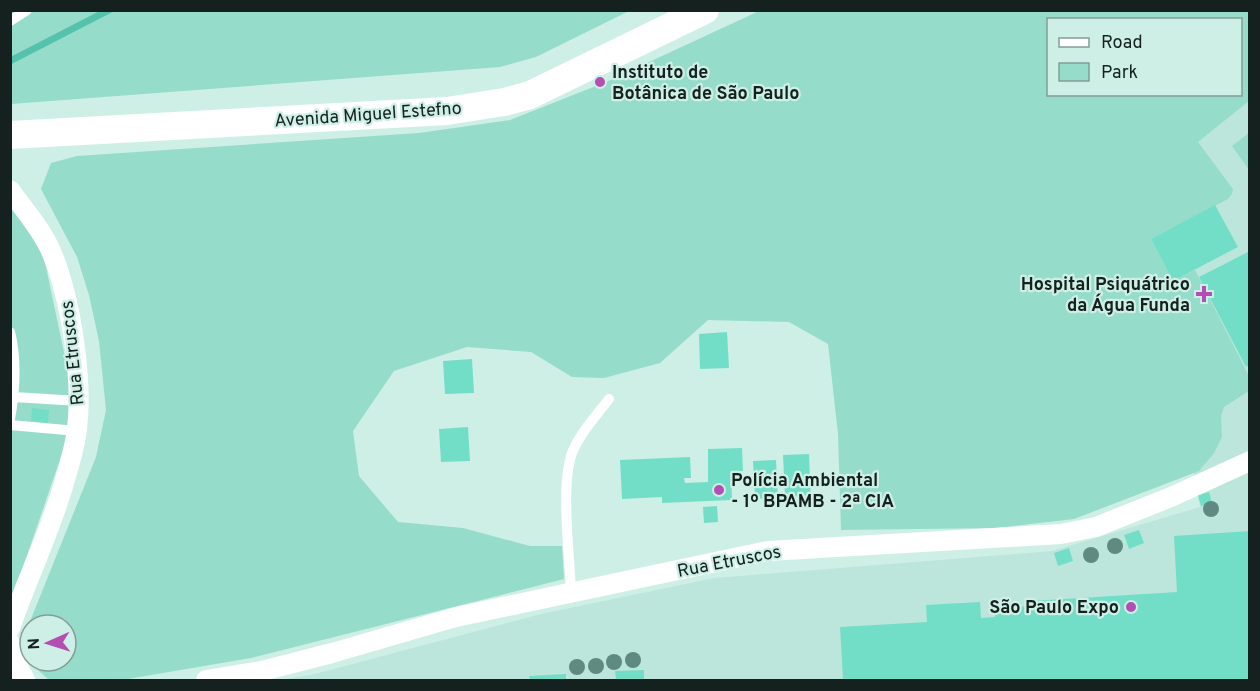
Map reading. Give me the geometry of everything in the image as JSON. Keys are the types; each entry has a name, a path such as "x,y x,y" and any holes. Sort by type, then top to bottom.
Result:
{"main road":[{"name":"Avenida Miguel Estefno","path":"10,135 447,111 504,102 530,95 561,81 705,10"}],"street":[{"name":"Rua Etruscos","path":"10,190 31,218 50,250 64,291 73,335 79,401 77,431 64,484 10,627"},
{"name":"Rua Etruscos","path":"206,681 333,653 456,616 780,550 1062,534 1096,527 1171,497 1250,460"},
{"path":"10,643 25,681"}],"lane":[{"path":"10,21 27,10"},
{"path":"10,332 14,364 14,397 10,419"},
{"path":"14,397 79,401"},
{"path":"571,593 567,522 568,482 572,454 582,433 609,399"},
{"path":"10,425 77,431"}],"shaded area":[{"name":"São Paulo Expo","path":"1249,11 1249,680 282,680 315,674 541,614 714,578 1052,551 1200,507 1121,96 1242,96 1242,18"}],"green space":[{"path":"10,11 629,11 536,57 500,67 11,104"},
{"path":"759,11 1249,11 1249,101 1198,142 1233,189 1232,194 1228,199 1151,239 1173,281 1195,270 1249,376 1249,391 1224,407 1221,416 1222,437 1214,453 1199,471 1074,519 996,528 841,530 838,434 828,344 789,322 708,320 660,363 604,378 572,377 531,352 467,347 394,371 353,431 359,476 398,522 463,528 530,546 562,546 564,579 251,658 122,680 49,680 41,673 78,673 78,613 33,613 96,457 106,410 99,341 89,295 77,257 41,189 51,163 77,156 419,133 510,120 606,82"},
{"path":"1249,133 1249,170 1232,146"},
{"path":"10,199 43,253 72,390 65,445 10,605"}],"building":[{"path":"1215,205 1238,247 1173,281 1151,239"},
{"path":"1250,251 1250,364 1246,367 1199,277"},
{"path":"727,332 729,368 700,369 699,334"},
{"path":"472,359 474,393 445,394 443,361"},
{"path":"32,408 49,410 48,423 31,421"},
{"path":"468,427 470,461 441,462 439,429"},
{"path":"742,448 743,471 731,471 732,500 662,503 662,497 622,499 620,460 690,457 691,478 684,478 685,483 708,482 708,449"},
{"path":"809,454 811,504 801,504 800,496 785,497 783,455"},
{"path":"776,460 778,498 755,499 753,461"},
{"path":"1209,492 1212,503 1201,506 1198,495"},
{"path":"717,506 718,522 704,523 703,507"},
{"path":"1139,530 1144,543 1129,549 1124,535"},
{"name":"São Paulo Expo","path":"1250,531 1250,680 843,680 840,627 927,622 926,605 980,602 981,618 995,617 994,608 1032,606 1032,601 1177,592 1174,536"},
{"path":"1069,548 1073,561 1058,566 1054,553"},
{"path":"644,670 644,680 616,680 615,671"},
{"path":"566,674 566,680 530,680 529,676"}],"waterway":[{"path":"10,61 109,10"}],"place":[{"name":"Instituto de Botânica de São Paulo","path":"600,82"},
{"name":"Hospital Psiquátrico da Água Funda","path":"1204,294"},
{"name":"Polícia Ambiental - 1º BPAMB - 2ª CIA","path":"719,490"},
{"name":"São Paulo Expo","path":"1131,607"}]}
